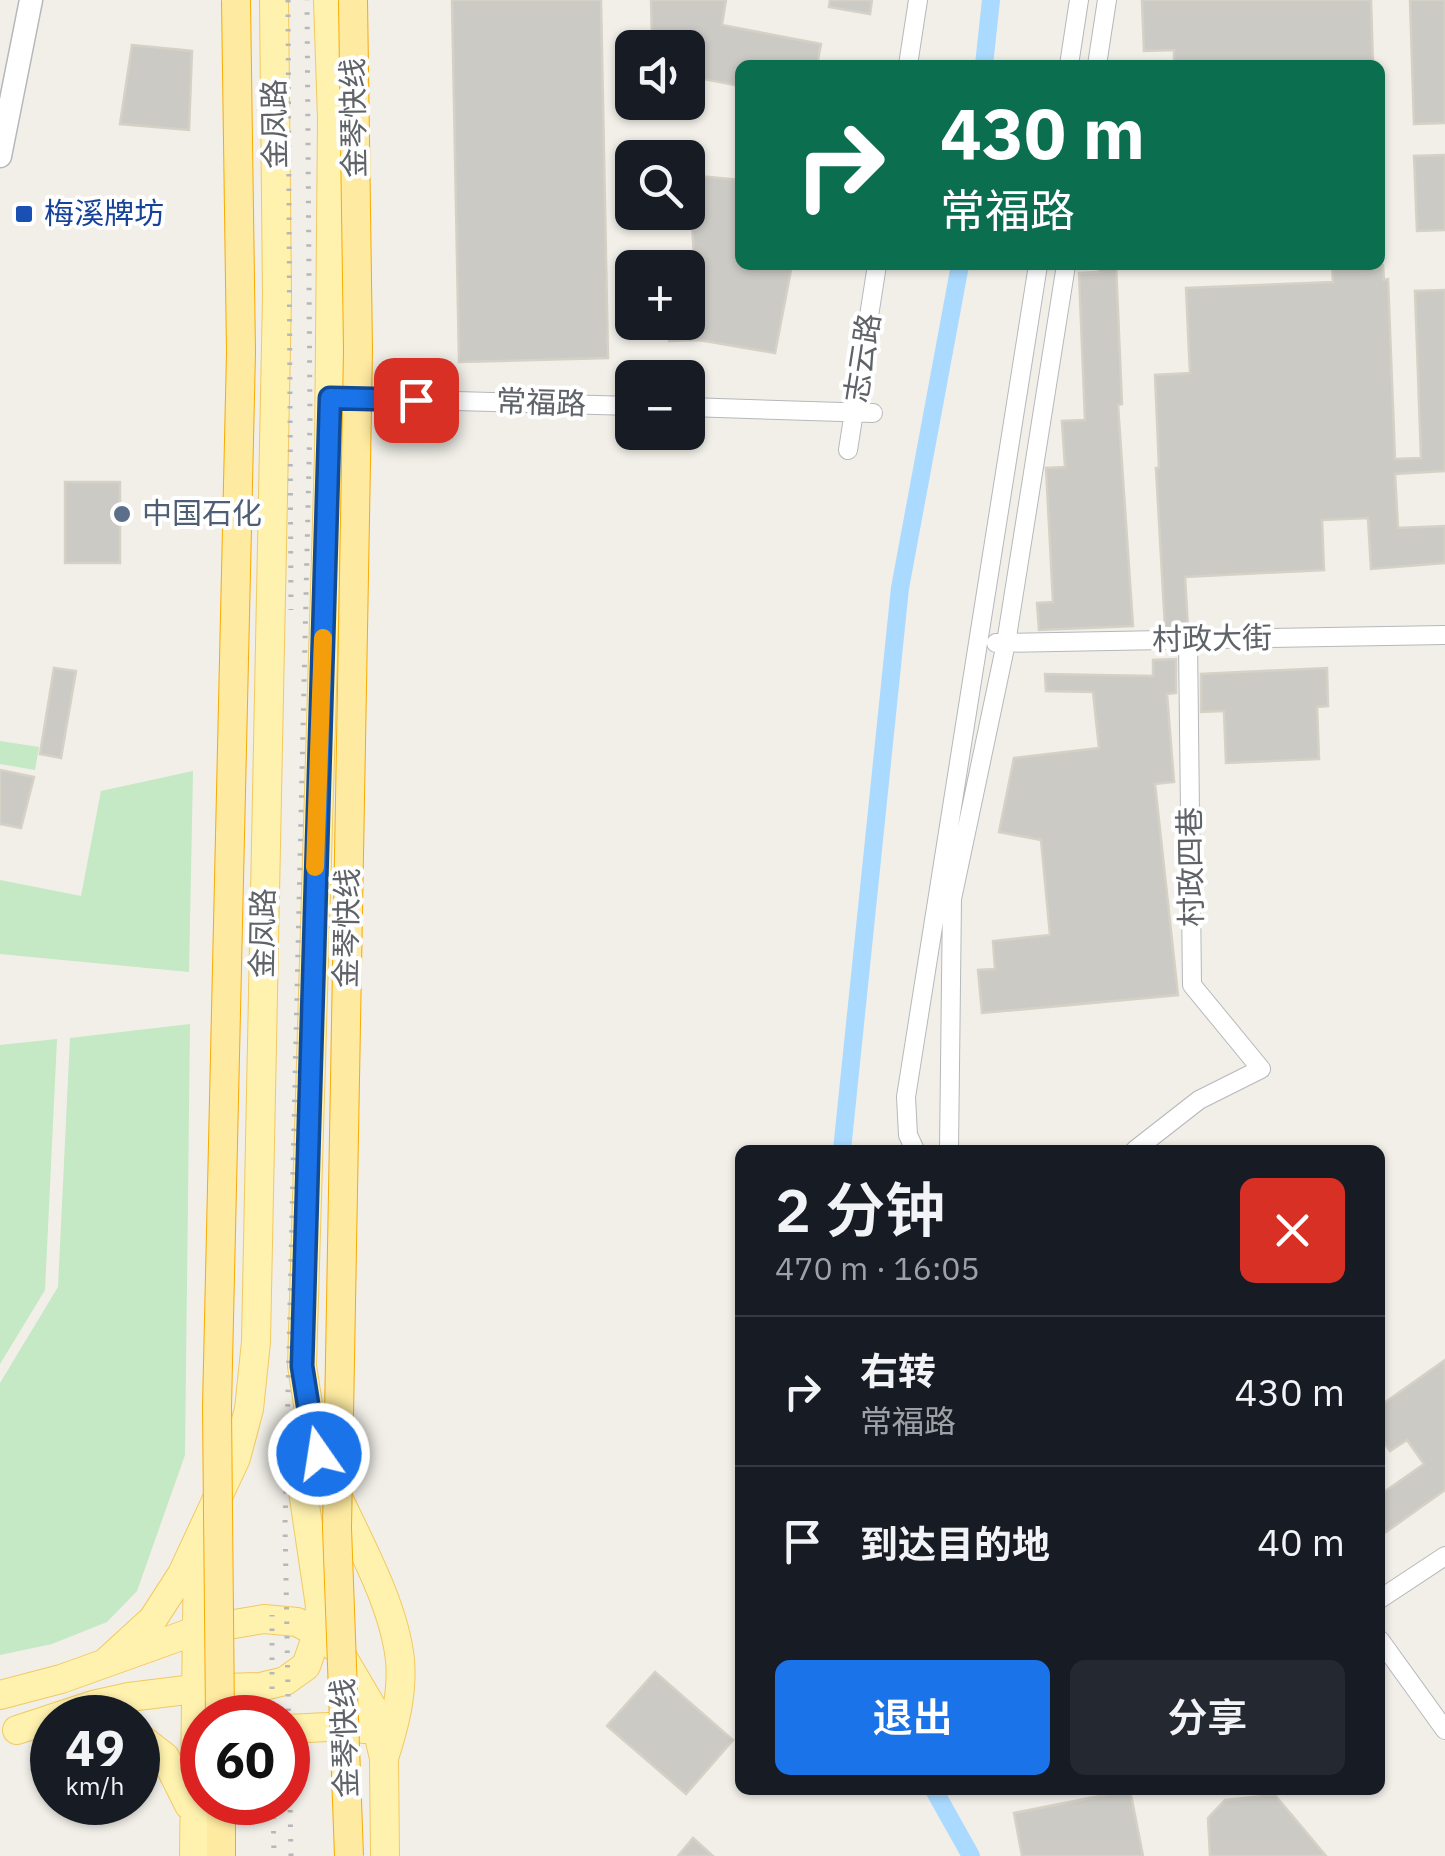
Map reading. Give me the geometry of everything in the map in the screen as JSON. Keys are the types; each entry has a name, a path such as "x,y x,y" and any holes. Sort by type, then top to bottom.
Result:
{"highway":[{"path":"220,1695 217,1407 241,352 236,0"},
{"name":"金琴快线","path":"349,1856 338,1493 358,350 352,0"},
{"path":"221,1825 221,1856"}],"main road":[{"name":"金凤路","path":"194,1695 198,1538 236,1458 250,1409 256,1342 277,296 274,0"},
{"name":"金凤路","path":"328,0 332,119 330,398 302,1366 319,1454 393,1624 400,1686 384,1758"},
{"path":"8,1732 93,1704 194,1688 252,1688 285,1681 306,1666 318,1632 318,1581 300,1471 302,1366"},
{"path":"106,1662 153,1619 182,1574 198,1538"},
{"path":"0,1694 60,1679 198,1630 281,1618 318,1632 339,1651 366,1693 377,1722 384,1758 385,1854"},
{"path":"310,1728 357,1727 372,1736 384,1758"},
{"path":"160,1753 180,1788"},
{"name":"金凤路","path":"193,1825 194,1856"}],"street":[{"path":"0,156 31,0"},
{"path":"909,60 918,0"},
{"path":"1070,60 1079,0"},
{"path":"1098,60 1108,0"},
{"name":"志云路","path":"848,450 863,412 877,270"},
{"path":"913,1145 908,1134 906,1098 1037,270"},
{"path":"949,1145 952,899 1006,643 1065,270"},
{"name":"常福路","path":"330,398 615,406"},
{"path":"705,407 863,412"},
{"name":"村政大街","path":"978,644 1445,635"},
{"name":"村政四巷","path":"1142,1145 1200,1100 1261,1069 1192,985 1188,640"},
{"path":"1385,1595 1445,1556"},
{"path":"1385,1647 1445,1730"}],"green space":[{"path":"0,741 39,747 35,770 0,764"},
{"path":"193,771 189,972 0,954 0,880 81,896 101,791"},
{"path":"190,1024 185,1455 137,1591 107,1622 52,1644 0,1655 0,1383 58,1287 70,1038"},
{"path":"57,1039 45,1290 0,1364 0,1045"}],"building":[{"path":"452,0 601,0 608,358 459,362"},
{"path":"651,0 726,0 722,25 821,44 818,60 735,60 735,85 705,79 705,30 652,30"},
{"path":"830,0 872,0 870,14 829,7"},
{"path":"1142,0 1371,0 1373,60 1174,60 1174,50 1144,51"},
{"path":"1410,0 1445,0 1445,123 1414,124"},
{"path":"132,45 192,51 189,130 120,124"},
{"path":"1445,155 1445,230 1417,231 1414,156"},
{"path":"705,177 735,180 735,270 791,270 775,353 699,340 705,340 705,250 694,250 692,230 705,230"},
{"path":"1116,270 1122,404 1118,405 1133,626 1039,630 1037,603 1053,602 1046,468 1065,467 1062,421 1085,420 1079,273"},
{"path":"1332,270 1383,270 1384,280 1388,279 1395,459 1421,458 1415,291 1445,290 1445,471 1395,474 1398,528 1445,526 1445,563 1371,569 1368,518 1322,520 1324,570 1185,577 1188,627 1165,628 1155,375 1190,373 1186,288 1333,282"},
{"path":"65,482 120,482 120,563 65,563"},
{"path":"1176,659 1176,693 1167,694 1174,782 1155,784 1178,995 982,1013 978,970 995,969 993,941 1050,935 1041,840 999,832 1014,758 1099,748 1093,692 1046,691 1045,674 1153,676 1153,660"},
{"path":"54,668 76,671 61,758 40,754"},
{"path":"1327,668 1328,706 1317,707 1319,759 1226,763 1224,711 1201,712 1201,674"},
{"path":"0,770 34,777 21,828 0,824"},
{"path":"1445,1360 1445,1490 1386,1532 1385,1491 1424,1464 1407,1440 1390,1451 1385,1444 1385,1402"},
{"path":"655,1672 733,1740 686,1794 607,1726"},
{"path":"1105,1795 1131,1795 1143,1856 1022,1856 1014,1813"},
{"path":"1275,1795 1326,1856 1210,1856 1208,1818 1225,1800"},
{"path":"693,1838 713,1856 678,1856"}],"waterway":[{"path":"985,60 991,0"},
{"path":"843,1145 900,588 959,270"},
{"path":"937,1795 971,1856"}],"railway":[{"path":"288,0 291,610"},
{"path":"291,1856 285,1525 310,419 307,0"},
{"path":"272,1615 272,1695"},
{"path":"273,1825 274,1856"}],"slow traffic":[{"path":"315,867 323,638"}],"place":[{"name":"梅溪牌坊","path":"24,214"},
{"name":"中国石化","path":"122,514"}],"route":[{"path":"319,1454 302,1366 330,398 416,400"}]}
